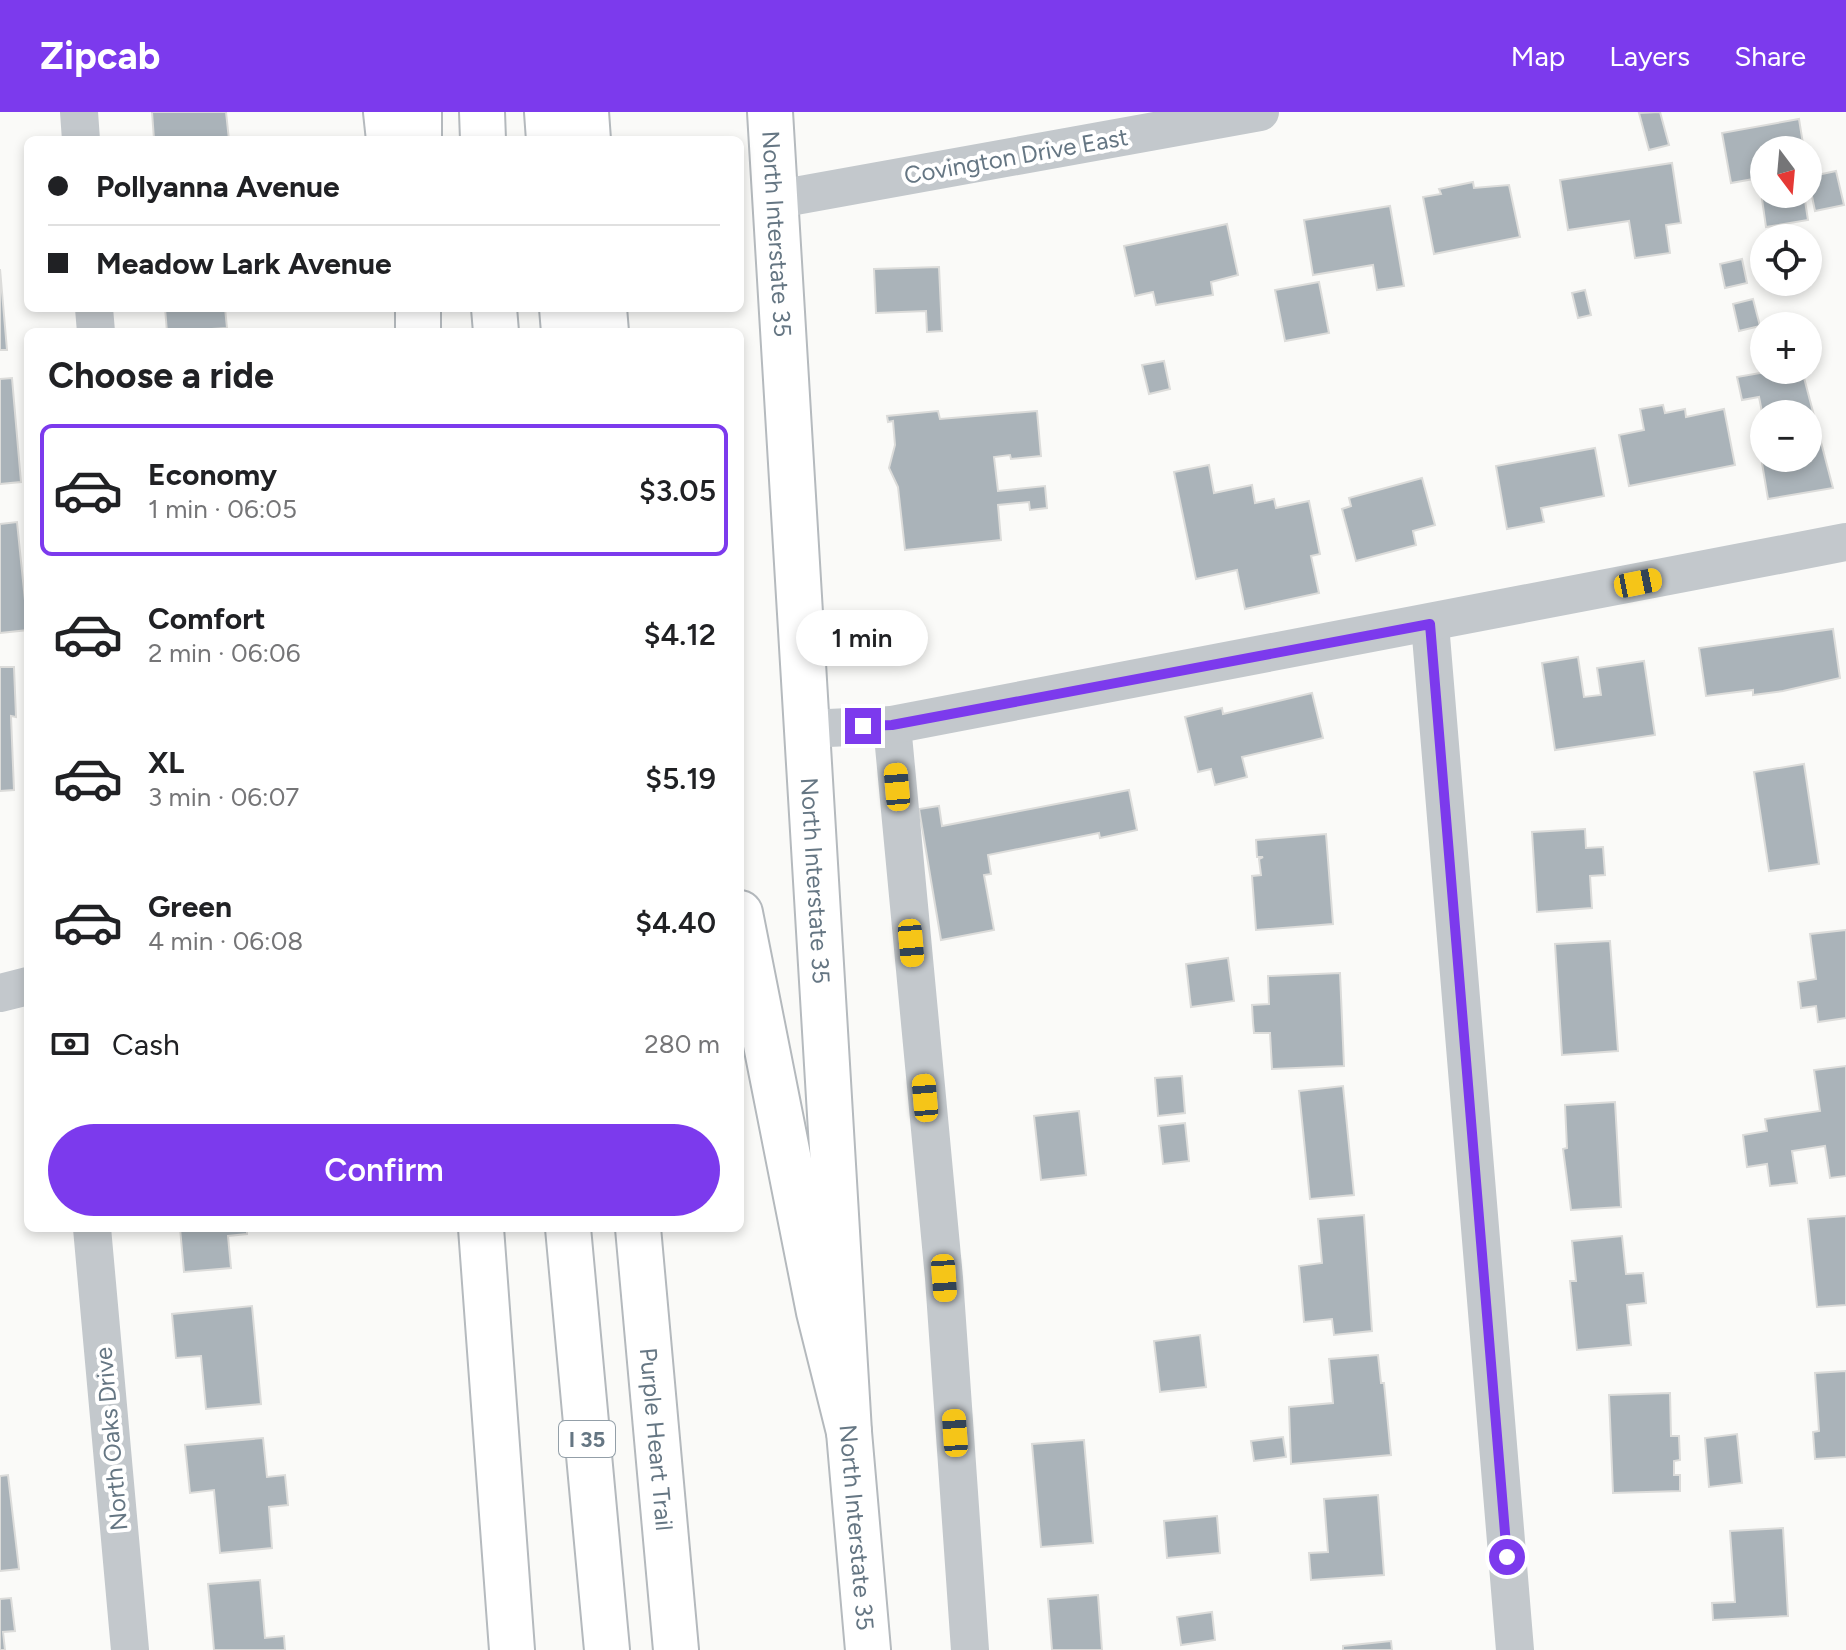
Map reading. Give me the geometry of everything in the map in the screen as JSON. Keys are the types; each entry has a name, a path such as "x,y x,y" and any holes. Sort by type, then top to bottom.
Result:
{"main road":[{"path":"386,112 389,136"},
{"path":"419,112 419,136"},
{"path":"482,112 483,136"},
{"path":"547,112 549,136"},
{"path":"586,112 588,136"},
{"name":"North Interstate 35","path":"770,112 849,1432 868,1650"},
{"path":"744,933 819,1312 849,1432"},
{"path":"481,1232 512,1650"},
{"name":"I 35","path":"568,1232 607,1650"},
{"name":"Purple Heart Trail","path":"638,1232 676,1650"}],"street":[{"path":"79,112 81,136"},
{"name":"Covington Drive East","path":"773,200 1260,112"},
{"path":"807,729 892,725 1846,542"},
{"path":"1430,624 1515,1650"},
{"path":"892,725 944,1278 970,1650"},
{"path":"0,993 24,987"},
{"name":"North Oaks Drive","path":"92,1232 130,1650"}],"building":[{"path":"152,112 226,112 229,136 154,136"},
{"path":"1660,112 1669,145 1649,150 1639,113"},
{"path":"1799,119 1802,136 1750,136 1750,180 1731,183 1722,133"},
{"path":"1672,163 1681,223 1666,225 1670,253 1635,258 1629,221 1568,230 1560,180"},
{"path":"1836,171 1844,205 1815,211 1814,208 1822,208 1822,174"},
{"path":"1473,182 1474,188 1509,185 1520,237 1434,254 1423,197 1441,194 1439,189"},
{"path":"1390,206 1404,286 1377,290 1373,265 1313,275 1304,220"},
{"path":"1763,208 1806,208 1808,220 1766,224"},
{"path":"1227,224 1238,275 1211,282 1213,295 1156,305 1153,292 1135,296 1124,246"},
{"path":"1742,259 1747,283 1725,288 1720,264"},
{"path":"939,267 942,331 927,332 926,311 876,313 874,269"},
{"path":"0,269 7,350 0,350"},
{"path":"1319,282 1329,333 1285,341 1275,290"},
{"path":"1585,290 1591,315 1578,318 1572,293"},
{"path":"1753,299 1756,312 1750,312 1750,328 1739,331 1733,304"},
{"path":"165,312 225,312 227,328 167,328"},
{"path":"1164,361 1170,389 1149,394 1142,365"},
{"path":"1750,375 1750,384 1806,384 1810,400 1760,400 1759,397 1742,400 1737,377"},
{"path":"12,378 21,482 0,484 0,379"},
{"path":"1663,405 1665,413 1685,409 1686,417 1724,409 1735,465 1629,486 1619,435 1644,430 1640,409"},
{"path":"938,411 940,419 1037,411 1041,456 994,457 998,491 1045,486 1047,508 1030,510 1029,502 998,505 1001,540 905,550 898,487 889,468 895,445 893,421 888,422 887,416"},
{"path":"1822,446 1833,488 1768,499 1764,472 1822,472"},
{"path":"1595,448 1604,496 1541,508 1544,522 1507,529 1496,466"},
{"path":"1209,465 1214,493 1252,485 1255,503 1274,499 1276,508 1309,501 1320,554 1311,556 1319,593 1245,609 1237,570 1196,579 1174,472"},
{"path":"1422,478 1435,525 1413,531 1416,545 1356,561 1342,509 1351,506 1349,498"},
{"path":"17,522 24,591 24,630 0,633 0,524"},
{"path":"1833,629 1840,678 1783,691 1753,695 1753,690 1706,696 1699,648"},
{"path":"1578,657 1584,697 1601,695 1597,668 1644,661 1655,735 1555,750 1542,663"},
{"path":"0,667 14,667 16,717 11,716 14,790 0,791"},
{"path":"1312,693 1323,738 1242,757 1247,777 1215,785 1211,769 1198,772 1185,717 1222,708 1223,714"},
{"path":"1804,764 1819,864 1769,871 1754,772"},
{"path":"1129,790 1137,830 1100,838 1099,833 988,855 991,874 984,875 994,930 941,940 919,809 939,806 942,826"},
{"path":"1585,829 1586,848 1603,847 1605,875 1590,876 1592,908 1537,912 1532,832"},
{"path":"1326,834 1333,924 1256,930 1252,876 1261,875 1259,859 1263,857 1257,857 1256,840"},
{"path":"1846,930 1846,1018 1818,1022 1816,1006 1801,1008 1798,982 1816,979 1810,934"},
{"path":"1610,941 1618,1051 1562,1055 1555,944"},
{"path":"1228,958 1234,1001 1191,1007 1186,964"},
{"path":"1340,973 1344,1066 1272,1069 1270,1033 1254,1033 1252,1005 1269,1004 1268,976"},
{"path":"1846,1066 1846,1176 1830,1178 1825,1146 1792,1151 1797,1183 1770,1186 1767,1164 1747,1167 1743,1135 1767,1131 1765,1119 1820,1111 1814,1070"},
{"path":"1182,1076 1185,1113 1158,1116 1155,1078"},
{"path":"1343,1086 1354,1195 1310,1199 1299,1091"},
{"path":"1615,1102 1621,1207 1571,1210 1563,1149 1567,1148 1565,1105"},
{"path":"1079,1111 1086,1175 1041,1180 1034,1116"},
{"path":"1185,1123 1189,1161 1163,1164 1159,1126"},
{"path":"1364,1215 1372,1331 1334,1335 1332,1319 1304,1322 1299,1266 1322,1263 1318,1219"},
{"path":"1846,1216 1846,1305 1817,1307 1808,1219"},
{"path":"180,1232 247,1232 228,1236 231,1268 184,1272"},
{"path":"1622,1236 1626,1274 1643,1273 1646,1303 1627,1305 1631,1345 1577,1350 1570,1281 1576,1281 1572,1241"},
{"path":"252,1306 261,1404 206,1409 201,1356 176,1358 172,1314"},
{"path":"1200,1335 1206,1387 1160,1392 1154,1341"},
{"path":"1378,1355 1391,1455 1291,1464 1289,1407 1333,1403 1329,1359"},
{"path":"1846,1371 1846,1457 1815,1459 1813,1432 1819,1431 1815,1373"},
{"path":"1670,1393 1671,1436 1679,1436 1680,1460 1674,1461 1674,1475 1680,1475 1680,1491 1613,1493 1609,1395"},
{"path":"1737,1434 1742,1483 1709,1487 1705,1438"},
{"path":"1283,1437 1286,1457 1254,1461 1251,1441"},
{"path":"263,1438 267,1477 285,1475 288,1505 269,1507 272,1548 220,1553 214,1490 190,1493 185,1445"},
{"path":"1084,1440 1093,1543 1041,1547 1032,1444"},
{"path":"8,1475 19,1569 0,1571 0,1476"},
{"path":"1378,1495 1384,1575 1311,1580 1309,1553 1328,1552 1324,1499"},
{"path":"1217,1516 1220,1553 1167,1558 1164,1521"},
{"path":"1783,1528 1788,1616 1713,1620 1712,1603 1735,1602 1730,1531"},
{"path":"260,1580 265,1638 284,1636 285,1650 214,1650 208,1584"},
{"path":"1098,1595 1102,1650 1052,1650 1048,1599"},
{"path":"11,1598 15,1631 3,1632 5,1650 0,1650 0,1599"},
{"path":"1212,1612 1215,1640 1181,1645 1177,1617"},
{"path":"1391,1641 1392,1650 1343,1650 1343,1646"}],"route":[{"path":"863,726 892,725 1430,624 1507,1557"}]}
